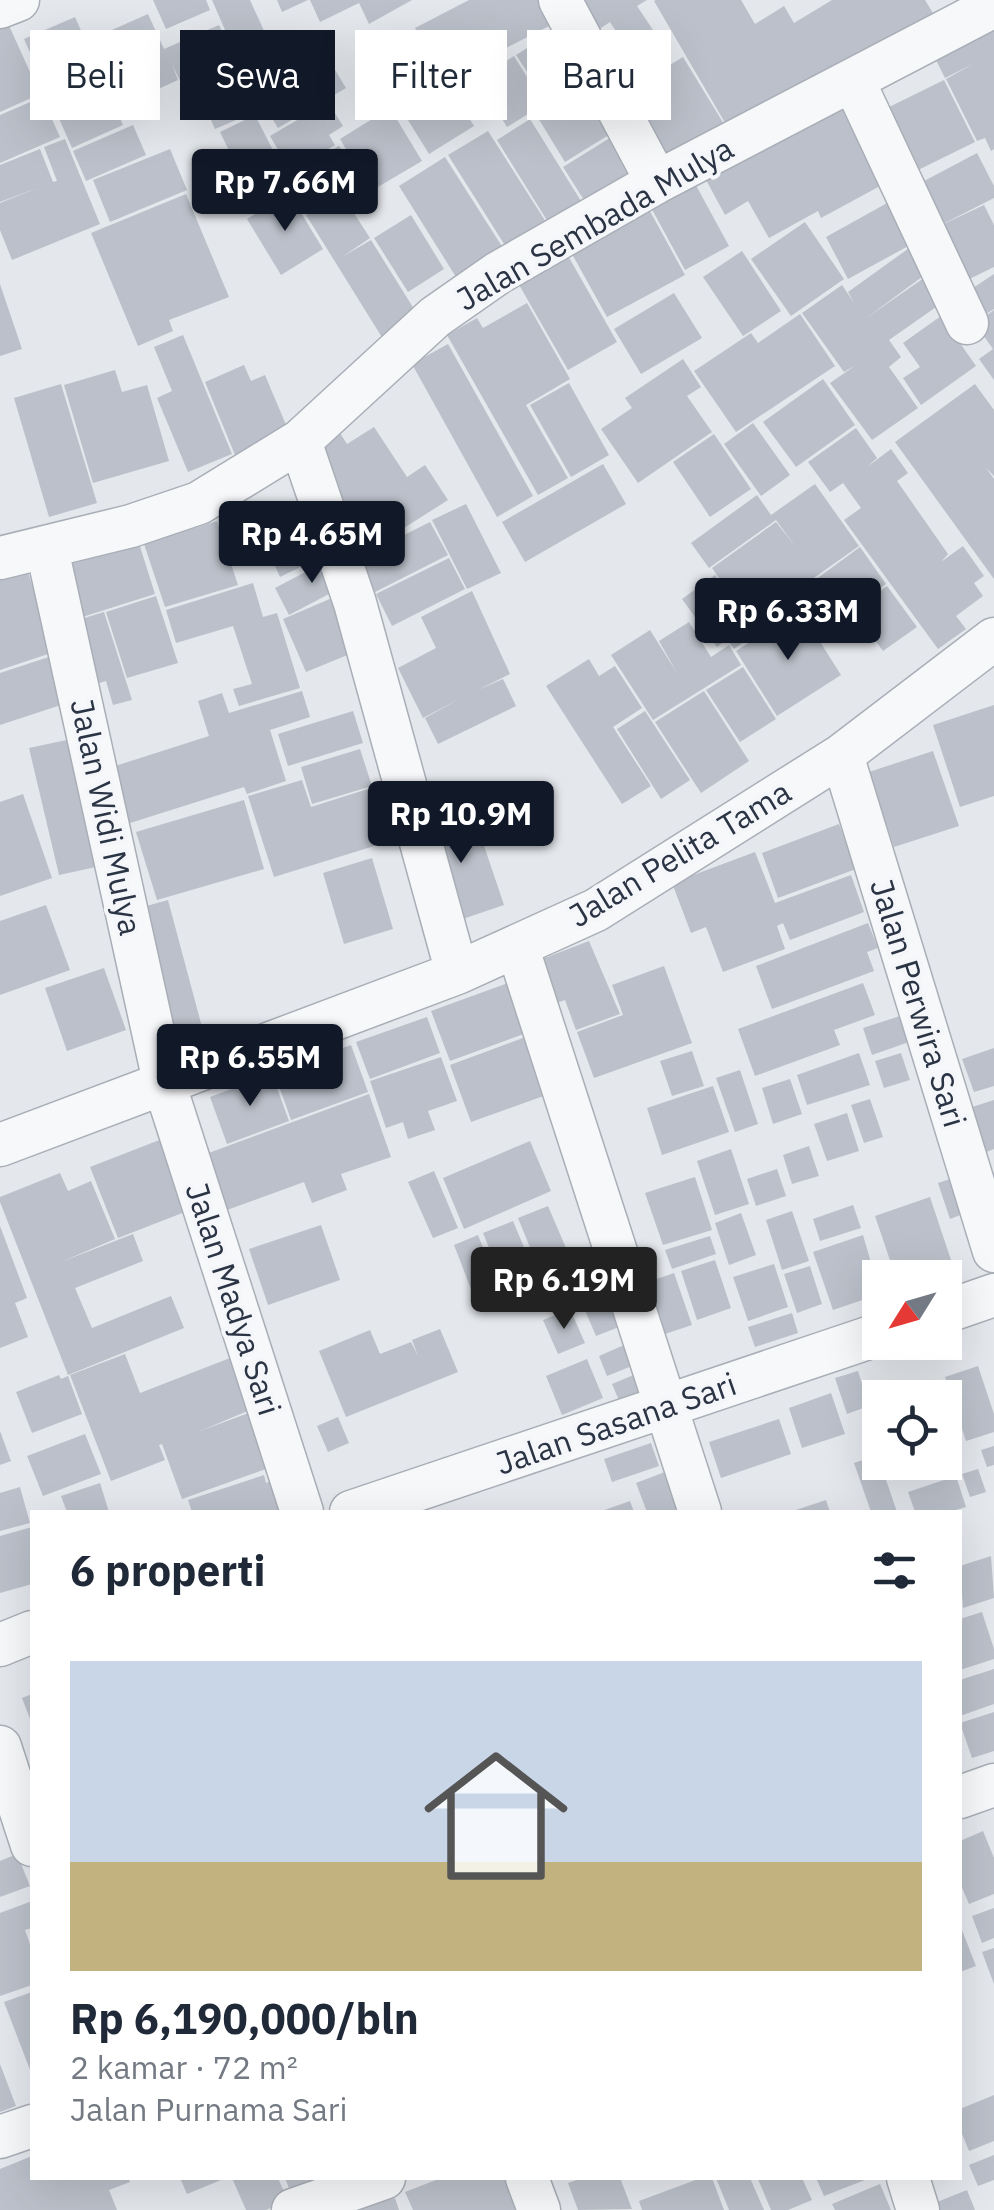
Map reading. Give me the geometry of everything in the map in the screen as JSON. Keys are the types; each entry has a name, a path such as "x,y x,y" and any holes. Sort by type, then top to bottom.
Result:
{"street":[{"path":"0,7 18,0"},
{"path":"560,0 657,182"},
{"name":"Jalan Sembada Mulya","path":"0,558 131,526 199,503 300,441 435,317 498,273 657,182 854,82 944,13 994,6"},
{"path":"854,82 967,322"},
{"path":"300,441 355,603 457,974"},
{"name":"Jalan Widi Mulya","path":"47,548 165,1086"},
{"name":"Jalan Pelita Tama","path":"0,1145 457,974 596,910 842,755 994,639"},
{"name":"Jalan Perwira Sari","path":"842,755 994,1251"},
{"path":"517,946 699,1510"},
{"name":"Jalan Madya Sari","path":"165,1086 301,1510"},
{"path":"962,1306 994,1295"},
{"name":"Jalan Sasana Sari","path":"357,1510 862,1340"},
{"path":"0,1645 30,1633"},
{"path":"0,1747 30,1839"},
{"path":"962,1795 994,1785"},
{"path":"0,2137 30,2127"},
{"path":"292,2210 378,2180"},
{"path":"528,2180 539,2210"},
{"path":"909,2180 918,2210"}],"building":[{"path":"153,0 206,0 210,10 166,29"},
{"path":"212,0 250,0 264,30 225,30"},
{"path":"277,0 308,0 282,12"},
{"path":"310,0 412,0 369,24 359,3 320,22"},
{"path":"469,0 538,0 551,25 527,30 527,37 507,48 507,30 415,28"},
{"path":"580,0 647,0 637,6 653,30 615,30 610,22 598,30"},
{"path":"741,0 755,24 784,6 794,23 832,0 925,0 936,18 731,133 654,1"},
{"path":"148,14 155,30 112,30"},
{"path":"75,17 81,30 45,30"},
{"path":"6,19 30,72 30,98 0,112 0,21"},
{"path":"994,24 991,151 985,138 977,141 946,79 973,64 945,78 933,54"},
{"path":"160,40 164,49 180,42 180,81 172,64 178,80 160,88"},
{"path":"527,48 527,72 516,55"},
{"path":"514,56 527,77 527,115 507,127 503,120 507,120 507,60"},
{"path":"683,57 727,129 669,164 642,120 671,120 671,64"},
{"path":"335,70 346,88 335,94"},
{"path":"944,80 975,142 914,172 883,110"},
{"path":"848,98 893,179 821,218 818,211 769,238 748,201 725,215 705,178"},
{"path":"30,102 30,120 52,120 60,137 0,163 0,115"},
{"path":"335,113 343,126 329,135 335,145 291,172 270,136 297,120 335,120"},
{"path":"60,120 121,120 123,125 72,148"},
{"path":"211,120 236,120 215,129"},
{"path":"245,120 258,120 287,178 251,196 220,132"},
{"path":"273,120 292,120 278,128"},
{"path":"371,120 397,120 422,161 371,191 340,139"},
{"path":"408,120 470,120 474,126 429,154"},
{"path":"531,120 581,201 548,222 497,140"},
{"path":"539,120 615,120 620,128 565,162"},
{"path":"133,125 146,155 86,181 73,151"},
{"path":"488,131 546,222 506,247 448,155"},
{"path":"618,133 644,174 589,208 563,167"},
{"path":"65,139 100,224 12,260 0,230 0,203 40,187 0,202 0,165 40,149 53,182 57,181 44,147"},
{"path":"339,146 359,178 312,207 292,174"},
{"path":"170,149 187,190 110,222 93,180"},
{"path":"977,153 994,186 994,198 937,227 984,205 994,225 994,267 957,285 909,189"},
{"path":"445,157 503,248 456,277 399,186"},
{"path":"692,178 729,246 685,270 648,202"},
{"path":"289,193 323,249 281,275 247,219"},
{"path":"341,193 370,238 342,257 371,240 419,317 383,339 306,215"},
{"path":"186,194 229,297 169,320 173,331 138,346 91,233"},
{"path":"889,202 912,244 848,279 826,237"},
{"path":"646,204 685,275 607,317 572,254"},
{"path":"411,215 444,269 408,292 374,238"},
{"path":"805,222 844,279 791,316 751,259"},
{"path":"912,246 930,271 865,319 931,273 949,298 889,340 901,357 889,367 918,408 872,440 830,383 856,365 844,372 802,313 842,285 854,303 848,292"},
{"path":"742,251 781,311 743,336 703,277"},
{"path":"567,254 617,342 568,370 518,283"},
{"path":"994,274 994,309 980,318 964,294"},
{"path":"0,284 22,349 0,356"},
{"path":"674,293 702,338 641,374 614,329"},
{"path":"527,303 570,379 526,405 568,478 538,495 447,335 477,318 483,328"},
{"path":"994,310 994,380 979,359 993,349 975,324"},
{"path":"800,314 835,366 736,432 694,371 751,333 758,343"},
{"path":"941,316 976,366 921,405 903,378 920,367 903,343"},
{"path":"183,335 232,454 188,472 157,398 172,391 154,347"},
{"path":"448,344 533,496 497,517 412,364"},
{"path":"683,359 701,387 687,396 712,432 638,483 601,429 632,408 625,398"},
{"path":"244,365 251,381 265,375 289,432 235,455 205,382"},
{"path":"115,370 122,392 147,385 169,461 93,483 64,385"},
{"path":"823,379 855,425 796,467 763,422"},
{"path":"569,383 609,455 571,477 530,405"},
{"path":"61,384 97,503 49,517 14,398"},
{"path":"975,384 994,410 994,476 986,468 994,479 994,579 895,442"},
{"path":"753,423 790,475 761,496 724,444"},
{"path":"374,427 407,477 425,465 448,500 374,547 310,448 338,430 347,444"},
{"path":"856,428 877,458 867,467 891,449 908,473 897,481 948,554 941,562 963,546 984,576 974,583 983,596 956,616 966,629 938,649 844,520 861,508 843,483 830,492 808,462"},
{"path":"714,434 751,489 710,517 673,462"},
{"path":"603,464 626,504 525,562 502,522"},
{"path":"815,484 859,546 750,623 712,568 776,522 795,546 776,520 709,568 691,543 757,495 771,515"},
{"path":"308,498 333,551 280,577 256,524 280,512 295,540 282,511"},
{"path":"466,504 501,573 467,589 432,520"},
{"path":"217,521 238,585 165,607 144,544"},
{"path":"430,522 448,555 375,592 358,558"},
{"path":"138,540 155,594 76,619 59,565"},
{"path":"860,547 886,584 841,616 815,580"},
{"path":"334,557 348,584 289,615 275,588"},
{"path":"449,558 465,589 392,626 376,594"},
{"path":"24,560 54,652 0,670 0,568"},
{"path":"715,575 756,633 734,649 727,639 717,647 682,599"},
{"path":"253,583 263,617 277,613 300,688 239,706 233,689 252,684 233,626 176,643 166,610"},
{"path":"887,586 917,627 883,651 853,610"},
{"path":"472,591 510,674 478,690 503,679 516,706 438,744 425,718 459,699 423,718 398,668 436,648 421,617"},
{"path":"339,595 362,649 306,672 283,619"},
{"path":"156,596 178,663 127,678 106,612"},
{"path":"800,610 841,675 777,716 736,651"},
{"path":"104,612 132,700 113,705 106,681 89,686 68,623"},
{"path":"689,622 711,657 729,645 741,665 653,720 611,655 650,630 677,673 659,641"},
{"path":"58,654 73,701 0,725 0,673"},
{"path":"589,659 599,676 615,666 642,708 613,727 651,786 622,804 546,686"},
{"path":"743,667 776,719 740,742 706,690"},
{"path":"302,691 310,717 270,730 286,781 247,794 244,787 127,824 109,768 209,736 198,701 222,693 229,713"},
{"path":"704,691 749,761 701,793 655,722"},
{"path":"994,705 994,796 960,807 933,725"},
{"path":"353,711 363,743 288,766 278,734"},
{"path":"645,711 690,780 661,799 617,729"},
{"path":"76,738 105,865 59,875 29,748"},
{"path":"360,749 372,786 312,804 301,767"},
{"path":"933,751 959,826 894,847 869,772"},
{"path":"302,780 311,807 393,781 410,835 274,877 248,796"},
{"path":"23,794 52,878 0,896 0,802"},
{"path":"244,800 264,869 157,900 136,832"},
{"path":"472,810 504,905 451,923 419,827"},
{"path":"839,824 856,869 778,898 762,853"},
{"path":"755,852 775,903 851,875 864,912 790,940 783,923 777,926 785,949 723,972 706,927 691,933 672,883"},
{"path":"372,858 393,929 344,944 323,873"},
{"path":"168,900 206,1042 170,1052 132,910"},
{"path":"46,905 70,970 0,995 0,921"},
{"path":"868,923 878,948 867,952 874,971 772,1009 756,966"},
{"path":"589,941 620,1014 576,1030 565,1000 554,1004 537,961"},
{"path":"664,966 692,1043 594,1078 577,1032 623,1015 612,985"},
{"path":"104,968 126,1030 67,1051 45,988"},
{"path":"511,982 529,1032 450,1061 431,1011"},
{"path":"863,983 875,1015 834,1030 840,1045 755,1076 738,1029"},
{"path":"900,1016 909,1042 872,1055 863,1028"},
{"path":"427,1017 440,1053 370,1079 356,1042"},
{"path":"531,1035 552,1093 471,1122 450,1065"},
{"path":"351,1045 368,1092 291,1120 274,1072"},
{"path":"994,1048 994,1086 974,1092 962,1059"},
{"path":"692,1051 704,1086 672,1096 660,1061"},
{"path":"859,1053 870,1085 807,1105 797,1075"},
{"path":"901,1053 910,1080 884,1088 875,1061"},
{"path":"441,1057 457,1101 428,1111 435,1130 408,1139 403,1122 386,1128 370,1081"},
{"path":"740,1070 758,1124 735,1132 716,1078"},
{"path":"272,1074 289,1121 227,1144 210,1097"},
{"path":"790,1079 802,1114 773,1124 762,1088"},
{"path":"713,1086 729,1132 662,1155 647,1108"},
{"path":"369,1094 391,1157 341,1174 347,1190 312,1203 304,1182 227,1210 206,1154"},
{"path":"870,1099 883,1137 864,1143 851,1105"},
{"path":"994,1100 994,1149 984,1153 969,1108"},
{"path":"847,1113 859,1151 827,1161 814,1124"},
{"path":"162,1139 190,1210 118,1238 90,1167"},
{"path":"530,1141 551,1191 464,1229 443,1178"},
{"path":"809,1146 819,1176 792,1184 783,1155"},
{"path":"731,1149 749,1204 715,1215 697,1161"},
{"path":"777,1169 786,1196 756,1206 747,1179"},
{"path":"434,1171 458,1228 433,1238 408,1182"},
{"path":"60,1173 68,1191 91,1181 115,1239 61,1262 133,1234 143,1261 75,1288 92,1328 171,1296 184,1328 68,1375 0,1202 0,1197"},
{"path":"695,1177 712,1230 663,1245 645,1193"},
{"path":"956,1177 968,1212 950,1219 938,1183"},
{"path":"930,1197 951,1260 890,1260 875,1216"},
{"path":"853,1205 861,1228 820,1241 813,1219"},
{"path":"548,1206 569,1255 538,1267 518,1218"},
{"path":"792,1211 809,1261 782,1270 766,1220"},
{"path":"741,1213 756,1255 729,1265 715,1223"},
{"path":"513,1221 534,1271 504,1284 483,1233"},
{"path":"321,1225 340,1280 268,1305 249,1249"},
{"path":"0,1226 27,1298 15,1303 28,1337 0,1348"},
{"path":"478,1235 499,1287 474,1297 454,1245"},
{"path":"863,1235 870,1260 862,1260 862,1300 833,1310 813,1252"},
{"path":"710,1236 716,1254 672,1269 665,1250"},
{"path":"715,1260 731,1308 697,1320 681,1271"},
{"path":"774,1264 788,1307 748,1321 733,1277"},
{"path":"810,1266 822,1304 797,1313 784,1274"},
{"path":"674,1273 692,1325 665,1334 648,1282"},
{"path":"608,1298 619,1327 596,1336 584,1308"},
{"path":"570,1309 585,1343 558,1354 543,1320"},
{"path":"792,1313 798,1333 755,1347 748,1327"},
{"path":"440,1329 458,1372 346,1417 319,1351 370,1330 380,1354 411,1342 418,1356 412,1340"},
{"path":"624,1345 632,1366 607,1376 599,1356"},
{"path":"125,1354 140,1393 230,1358 250,1410 200,1431 257,1410 277,1465 182,1499 162,1444 159,1445 165,1460 111,1481 70,1375"},
{"path":"587,1359 603,1398 562,1415 546,1376"},
{"path":"978,1366 994,1414 994,1432 966,1441 962,1429 962,1380 945,1377"},
{"path":"858,1371 862,1409 847,1414 835,1378"},
{"path":"636,1374 645,1395 621,1405 612,1384"},
{"path":"59,1375 61,1379 68,1376 82,1414 32,1433 16,1392"},
{"path":"831,1393 845,1434 802,1448 789,1408"},
{"path":"338,1417 349,1443 328,1452 317,1426"},
{"path":"779,1419 791,1454 721,1478 709,1442"},
{"path":"0,1431 11,1461 0,1465"},
{"path":"85,1434 101,1474 43,1496 27,1456"},
{"path":"651,1443 659,1466 612,1482 604,1459"},
{"path":"994,1446 994,1465 987,1467 981,1450"},
{"path":"862,1460 862,1480 886,1480 896,1510 870,1510 854,1463"},
{"path":"673,1469 689,1510 646,1510 636,1483"},
{"path":"978,1469 986,1492 970,1497 962,1474"},
{"path":"264,1475 266,1483 284,1476 294,1505 281,1510 191,1510 188,1500"},
{"path":"944,1480 957,1480 966,1507 914,1510 908,1492"},
{"path":"100,1483 108,1510 66,1510 61,1496"},
{"path":"20,1487 30,1523 0,1531 0,1493"},
{"path":"826,1500 829,1510 796,1510"},
{"path":"630,1501 633,1510 605,1510"},
{"path":"30,1528 30,1585 0,1593 0,1536"},
{"path":"991,1556 994,1598 963,1608 962,1565"},
{"path":"982,1612 994,1659 962,1669 962,1618"},
{"path":"994,1669 994,1704 962,1715 962,1679"},
{"path":"30,1695 30,1719 22,1698"},
{"path":"994,1712 994,1751 972,1758 962,1722"},
{"path":"983,1831 994,1858 994,1894 969,1904 962,1888 962,1840"},
{"path":"17,1854 30,1886 0,1897 0,1861"},
{"path":"30,1902 30,1929 25,1930 30,1944 30,1986 0,1996 0,1913"},
{"path":"994,1908 994,1938 982,1943 972,1916"},
{"path":"962,1930 976,1966 962,1971"},
{"path":"994,1948 994,1984 982,1952"},
{"path":"30,1993 30,2070 4,2002"},
{"path":"0,2064 16,2106 0,2112"},
{"path":"994,2095 994,2141 969,2151 962,2134 962,2108"},
{"path":"994,2155 994,2180 978,2186 969,2165"},
{"path":"30,2157 30,2180 130,2182 109,2190 117,2210 0,2210 0,2169"},
{"path":"181,2180 221,2180 187,2194"},
{"path":"233,2180 279,2180 288,2201 266,2210 246,2210"},
{"path":"286,2180 365,2180 296,2206"},
{"path":"436,2180 515,2180 527,2210 413,2210 405,2192"},
{"path":"621,2180 632,2209 578,2210 568,2183"},
{"path":"696,2180 713,2180 724,2210 642,2210 639,2201"},
{"path":"717,2180 751,2180 764,2210 729,2210"},
{"path":"758,2180 803,2180 812,2200 788,2210 771,2210"},
{"path":"817,2180 865,2180 824,2196"},
{"path":"880,2184 891,2210 835,2210 832,2204"},
{"path":"967,2190 975,2210 929,2210 927,2206"},
{"path":"395,2198 399,2210 361,2210 361,2209"}]}
